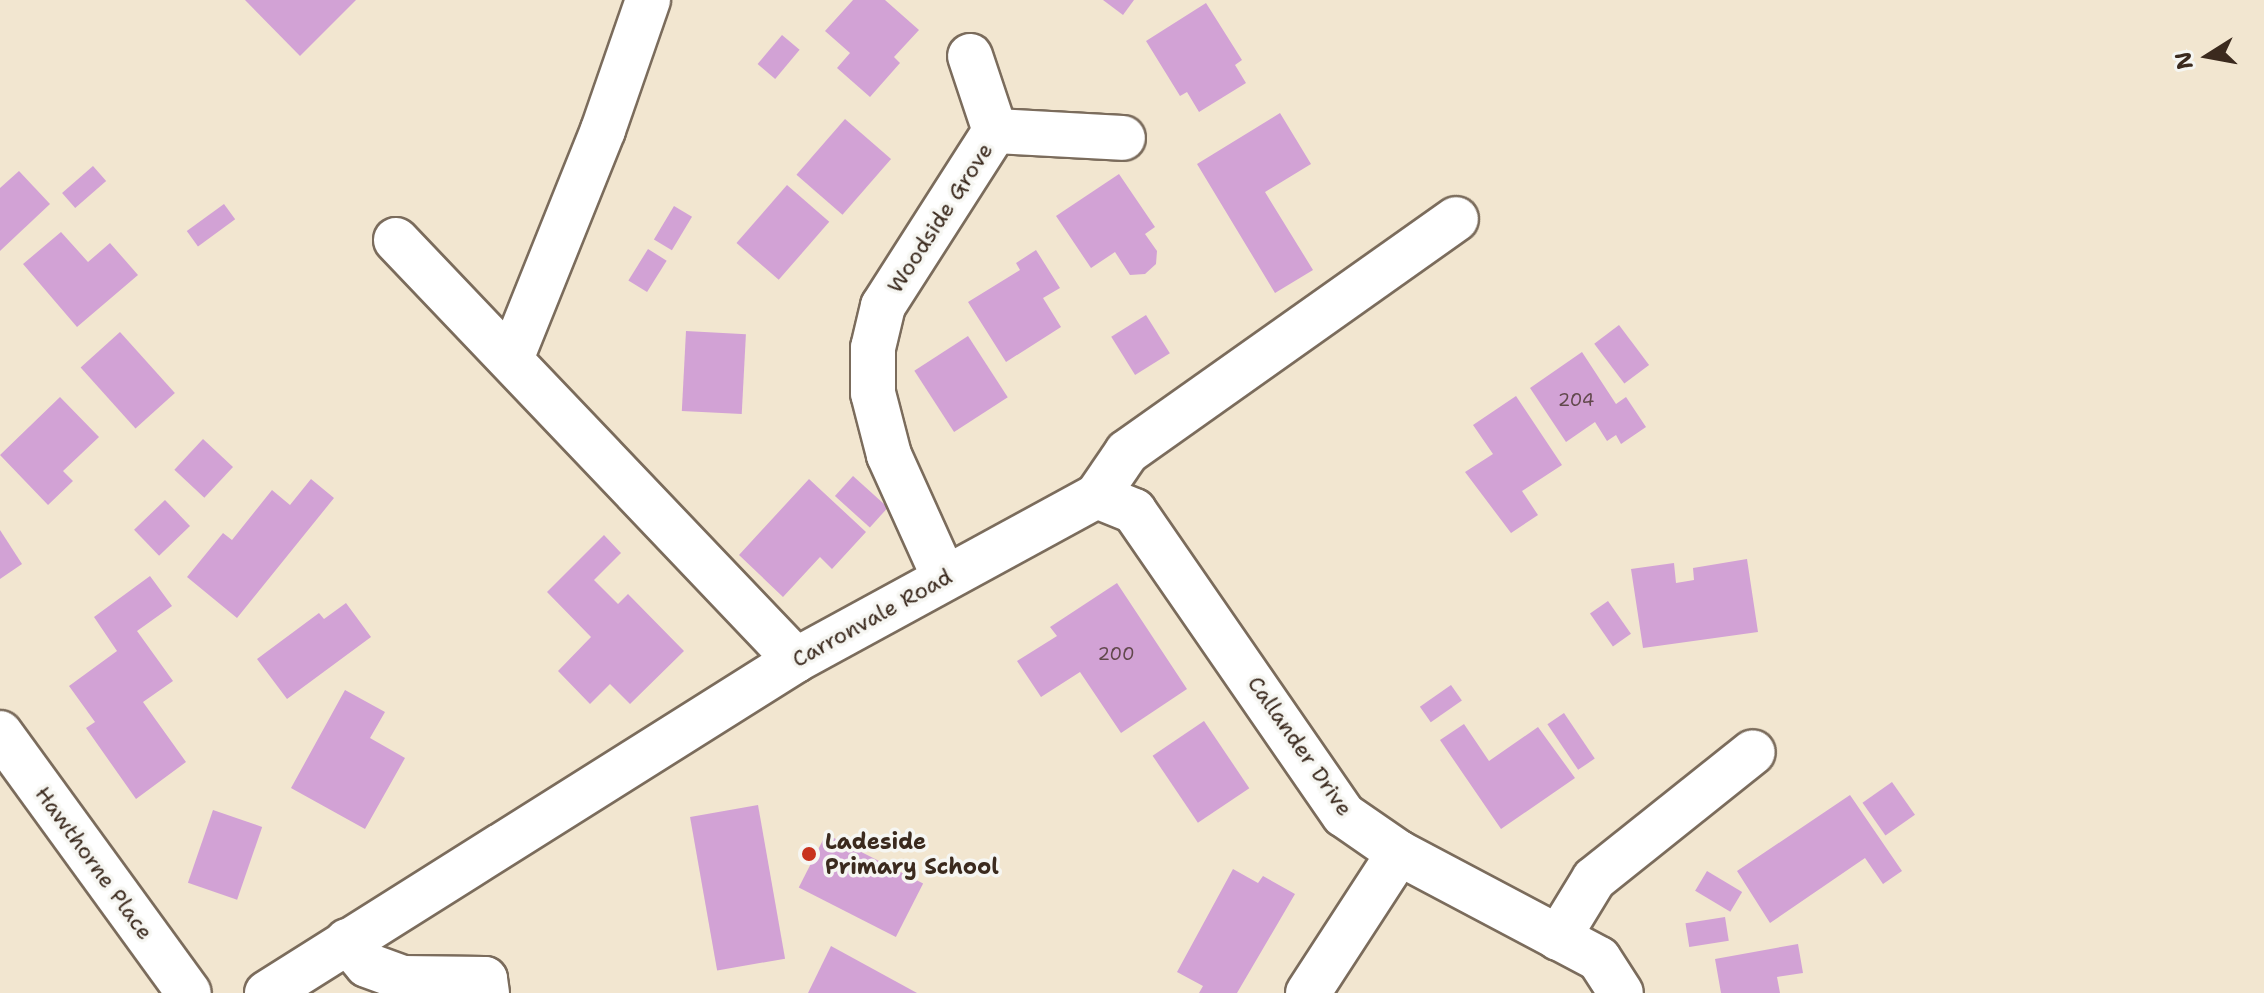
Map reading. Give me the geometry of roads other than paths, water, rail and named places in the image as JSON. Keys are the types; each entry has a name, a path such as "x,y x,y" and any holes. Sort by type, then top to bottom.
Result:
{"street":[{"path":"511,359 603,130 648,0"},
{"name":"Woodside Grove","path":"970,56 995,131"},
{"name":"Woodside Grove","path":"995,131 1123,138"},
{"name":"Woodside Grove","path":"944,577 889,455 873,393 873,348 883,306 995,131"},
{"name":"Carronvale Road","path":"267,993 361,966 796,660 1097,496 1127,452 1456,219"},
{"path":"396,240 796,660"},
{"name":"Callander Drive","path":"1097,496 1134,511 1344,815 1399,853 1599,959 1621,993"},
{"name":"Hawthorne Place","path":"0,733 189,993"},
{"path":"1558,938 1594,879 1753,752"},
{"path":"1308,993 1399,853"},
{"path":"361,966 403,978 485,979 487,993"}],"place":[{"name":"Ladeside Primary School","path":"809,854"}]}
